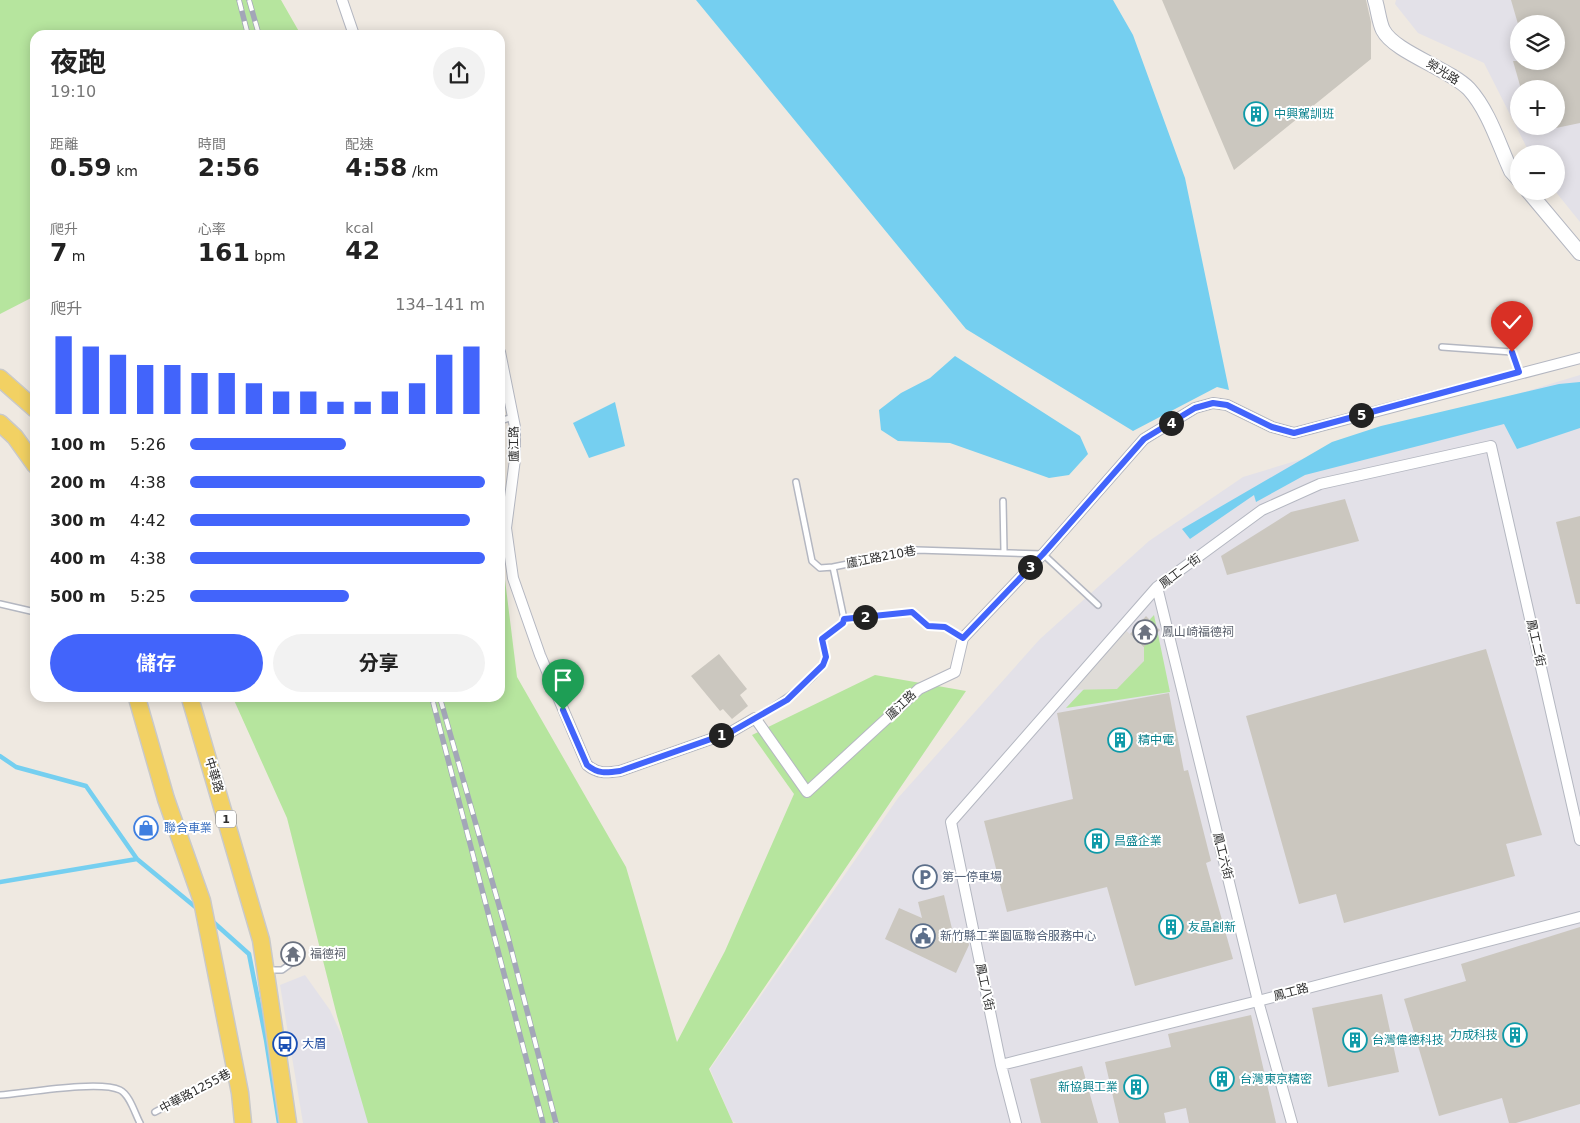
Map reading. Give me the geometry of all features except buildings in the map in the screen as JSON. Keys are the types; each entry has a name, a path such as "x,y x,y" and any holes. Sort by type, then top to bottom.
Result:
{"main road":[{"path":"0,378 30,405"},
{"path":"0,423 15,437 30,458"},
{"path":"138,702 166,799 202,901 244,1123"},
{"name":"中華路","path":"191,702 261,940 274,970"},
{"name":"1","path":"274,970 288,1123"}],"street":[{"path":"342,0 352,30"},
{"name":"榮光路","path":"1375,0 1383,31 1403,48 1454,77 1468,88 1480,104 1510,169"},
{"path":"1536,200 1580,253"},
{"path":"963,638 1043,554 1144,439 1195,408 1213,403 1227,405 1272,427 1294,433 1519,372 1580,358"},
{"name":"廬江路","path":"505,377 513,417 516,459 506,528 513,578 540,655 587,765 594,771 603,774 620,771 731,732 755,718 807,792 919,689 955,672 963,638"},
{"name":"鳳工一街","path":"951,822 1158,587 1262,510 1320,484 1491,446"},
{"name":"鳳工二街","path":"1491,446 1580,840"},
{"name":"鳳工六街","path":"1158,587 1258,1001 1292,1123"},
{"name":"鳳工八街","path":"951,822 1001,1065 1016,1123"},
{"name":"鳳工路","path":"1001,1065 1258,1001 1580,917"}],"lane":[{"path":"1442,348 1512,352 1519,372"},
{"path":"505,419 513,417"},
{"path":"796,482 812,561 820,568 833,567"},
{"path":"1003,501 1004,551"},
{"name":"廬江路210巷","path":"844,619 833,567 918,550 1004,551 1043,554"},
{"path":"1043,554 1098,606"},
{"path":"0,604 30,611"},
{"path":"755,718 787,700 823,665 826,657 822,639 843,623 844,619 912,612 928,626 945,627 963,638"},
{"path":"274,970 289,965"},
{"name":"中華路1255巷","path":"155,1112 235,1070"},
{"path":"0,1095 94,1086 120,1090 126,1096 140,1123"}],"shaded area":[{"path":"1396,0 1580,0 1580,222 1562,200 1565,200 1565,145 1525,145 1520,135 1565,135 1565,80 1510,80 1510,114 1484,63 1418,33 1395,4"},
{"path":"1580,375 1580,1123 736,1123 732,1121 710,1069 898,798 1040,639 1149,541 1243,477"},
{"path":"1122,627 1144,647 1144,661 1117,689 1067,690"},
{"path":"305,975 330,1010 382,1123 303,1123 280,985"}],"green space":[{"path":"0,0 281,0 298,30 30,30 30,299 0,314"},
{"path":"505,580 517,677 626,867 677,1042 725,951 794,794 752,735 875,675 966,691 709,1069 733,1123 368,1123 337,1016 287,818 235,702 505,702"},
{"path":"1154,615 1170,692 1066,708"}],"water":[{"path":"696,0 1113,0 1133,35 1185,178 1229,390 1217,387 1133,431 966,329"},
{"path":"955,356 1080,436 1088,454 1069,475 1049,478 950,443 898,441 881,430 879,410 901,393 930,378"},
{"path":"1580,382 1580,428 1517,449 1504,424 1305,475 1256,502 1254,495 1190,539 1182,529 1332,442 1381,426 1559,384"},
{"path":"615,402 625,446 589,458 573,423"}],"waterway":[{"path":"0,756 16,767 86,786 137,859 199,910"},
{"path":"0,882 137,859"},
{"path":"211,920 249,954 266,1040 279,1123"}],"railway":[{"path":"239,0 247,30"},
{"path":"249,0 258,30"},
{"path":"433,702 543,1123"},
{"path":"441,702 508,937 556,1123"}],"place":[{"name":"中興駕訓班","path":"1256,114"},
{"name":"鳳山崎福德祠","path":"1145,632"},
{"name":"精中電","path":"1120,740"},
{"name":"聯合車業","path":"146,828"},
{"name":"昌盛企業","path":"1097,841"},
{"name":"第一停車場","path":"925,877"},
{"name":"友晶創新","path":"1171,927"},
{"name":"新竹縣工業園區聯合服務中心","path":"923,936"},
{"name":"福德祠","path":"293,954"},
{"name":"力成科技","path":"1515,1035"},
{"name":"台灣偉德科技","path":"1355,1040"},
{"name":"大眉","path":"285,1044"},
{"name":"台灣東京精密","path":"1222,1079"},
{"name":"新協興工業","path":"1136,1087"}],"route":[{"path":"563,710 587,765 594,771 603,774 620,771 731,732 787,700 823,665 826,657 822,639 843,623 844,619 912,612 928,626 945,627 963,638 1043,554 1144,439 1195,408 1213,403 1227,405 1272,427 1294,433 1519,372 1512,352"}]}
